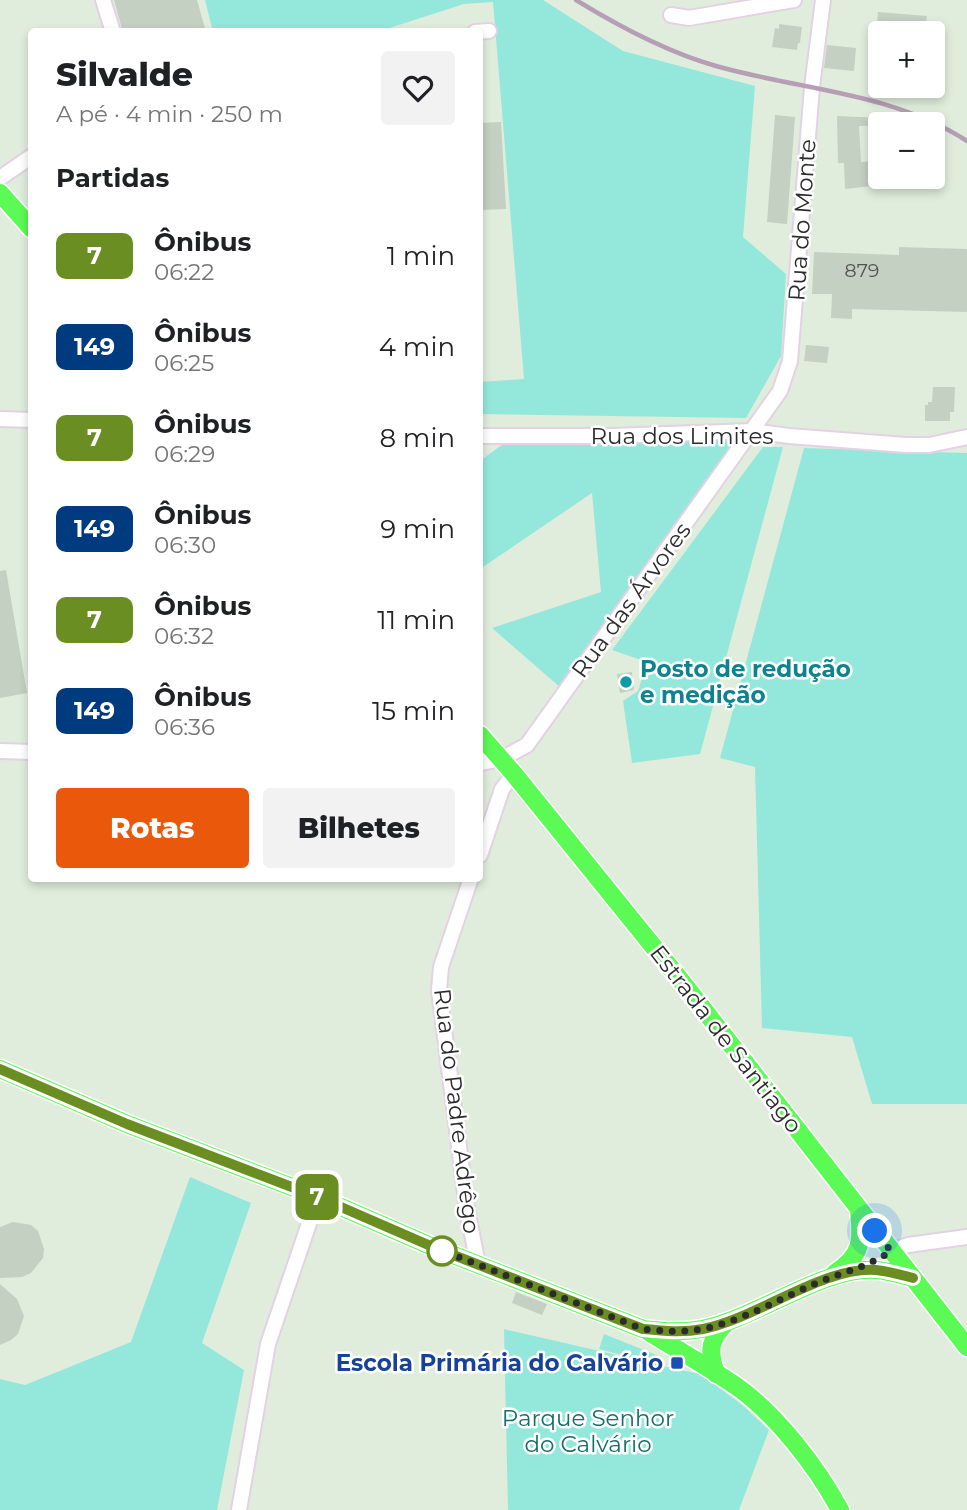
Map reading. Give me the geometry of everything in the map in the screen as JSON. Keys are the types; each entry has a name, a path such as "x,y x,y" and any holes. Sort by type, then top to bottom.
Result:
{"main road":[{"path":"0,193 28,224"},
{"name":"Estrada de Santiago","path":"483,738 686,987 967,1347"},
{"path":"0,1069 127,1124 318,1197 433,1247 643,1329 738,1387 772,1416 799,1449 840,1510"},
{"path":"857,1262 862,1235 859,1210"},
{"path":"643,1329 676,1332 703,1329 727,1322 822,1281 857,1262 871,1246 891,1251"},
{"path":"857,1262 913,1278"},
{"path":"716,1374 711,1359 711,1345 715,1334 727,1322"}],"street":[{"path":"103,0 112,28"},
{"path":"671,15 689,18 794,0"},
{"name":"Rua do Monte","path":"753,431 780,391 790,361 812,87 823,0"},
{"path":"0,178 28,159"},
{"path":"0,419 28,420"},
{"name":"Rua dos Limites","path":"483,436 611,436 753,431 906,445 929,445 967,437"},
{"name":"Rua das Árvores","path":"501,759 527,745 753,431"},
{"path":"0,751 28,752"},
{"path":"483,762 501,759"},
{"path":"483,846 502,789 514,774"},
{"name":"Rua do Padre Adrêgo","path":"470,882 441,967 439,990 467,1209 478,1264"},
{"path":"239,1510 268,1344 318,1197"},
{"path":"891,1251 908,1245 967,1237"}],"green space":[{"path":"205,0 543,0 623,51 755,86 743,237 786,274 781,356 746,418 483,414 483,382 524,379 493,2 464,4 389,28 212,28"},
{"path":"738,440 561,688 492,628 601,592 592,493 483,567 483,459 503,444"},
{"path":"763,447 783,447 700,754 632,763 623,701 638,691 647,662 612,650"},
{"path":"804,448 967,453 967,1104 872,1104 852,1037 762,1028 755,767 720,758"},
{"path":"190,1177 251,1203 202,1343 244,1370 217,1510 0,1510 0,1379 25,1385 131,1342"},
{"name":"Parque Senhor do Calvário","path":"504,1329 652,1363 599,1349 604,1334 659,1356 658,1365 700,1374 740,1403 769,1430 739,1510 508,1510"}],"building":[{"path":"114,0 197,0 205,28 122,28"},
{"path":"878,12 927,16 926,21 877,21"},
{"path":"779,24 802,27 797,50 772,47 775,28 779,29"},
{"path":"827,45 856,48 854,71 824,68"},
{"path":"775,115 795,117 787,224 767,222"},
{"path":"837,116 868,117 868,126 859,126 861,162 868,162 868,186 845,189 844,163 838,163"},
{"path":"501,122 506,209 483,210 483,123"},
{"path":"899,247 967,249 967,312 852,309 852,319 831,318 832,294 812,294 814,252 899,255"},
{"path":"806,345 829,347 827,363 804,361"},
{"path":"933,387 955,387 954,412 950,412 950,421 925,421 925,405 932,402"},
{"path":"6,570 27,693 0,698 0,571"},
{"name":"Posto de redução e medição","path":"632,672 634,690 620,693 617,674"},
{"path":"13,1222 31,1225 38,1231 44,1249 43,1258 31,1273 22,1277 0,1278 0,1227"},
{"path":"0,1284 17,1299 24,1316 18,1334 0,1345"},
{"path":"516,1292 547,1304 542,1315 512,1303"}],"railway":[{"path":"576,0 644,38 680,54 748,74 877,102 908,112 967,141"}],"bus line":[{"name":"7","path":"0,1069 127,1124 318,1197 433,1247 643,1329 676,1332 703,1329 727,1322 822,1281 856,1271 893,1272 913,1278"}],"place":[{"name":"Posto de redução e medição","path":"626,682"},
{"name":"Escola Primária do Calvário","path":"677,1363"}],"route":[{"path":"442,1251 433,1247 643,1329 676,1332 703,1329 727,1322 878,1260 891,1251 875,1231"}]}
